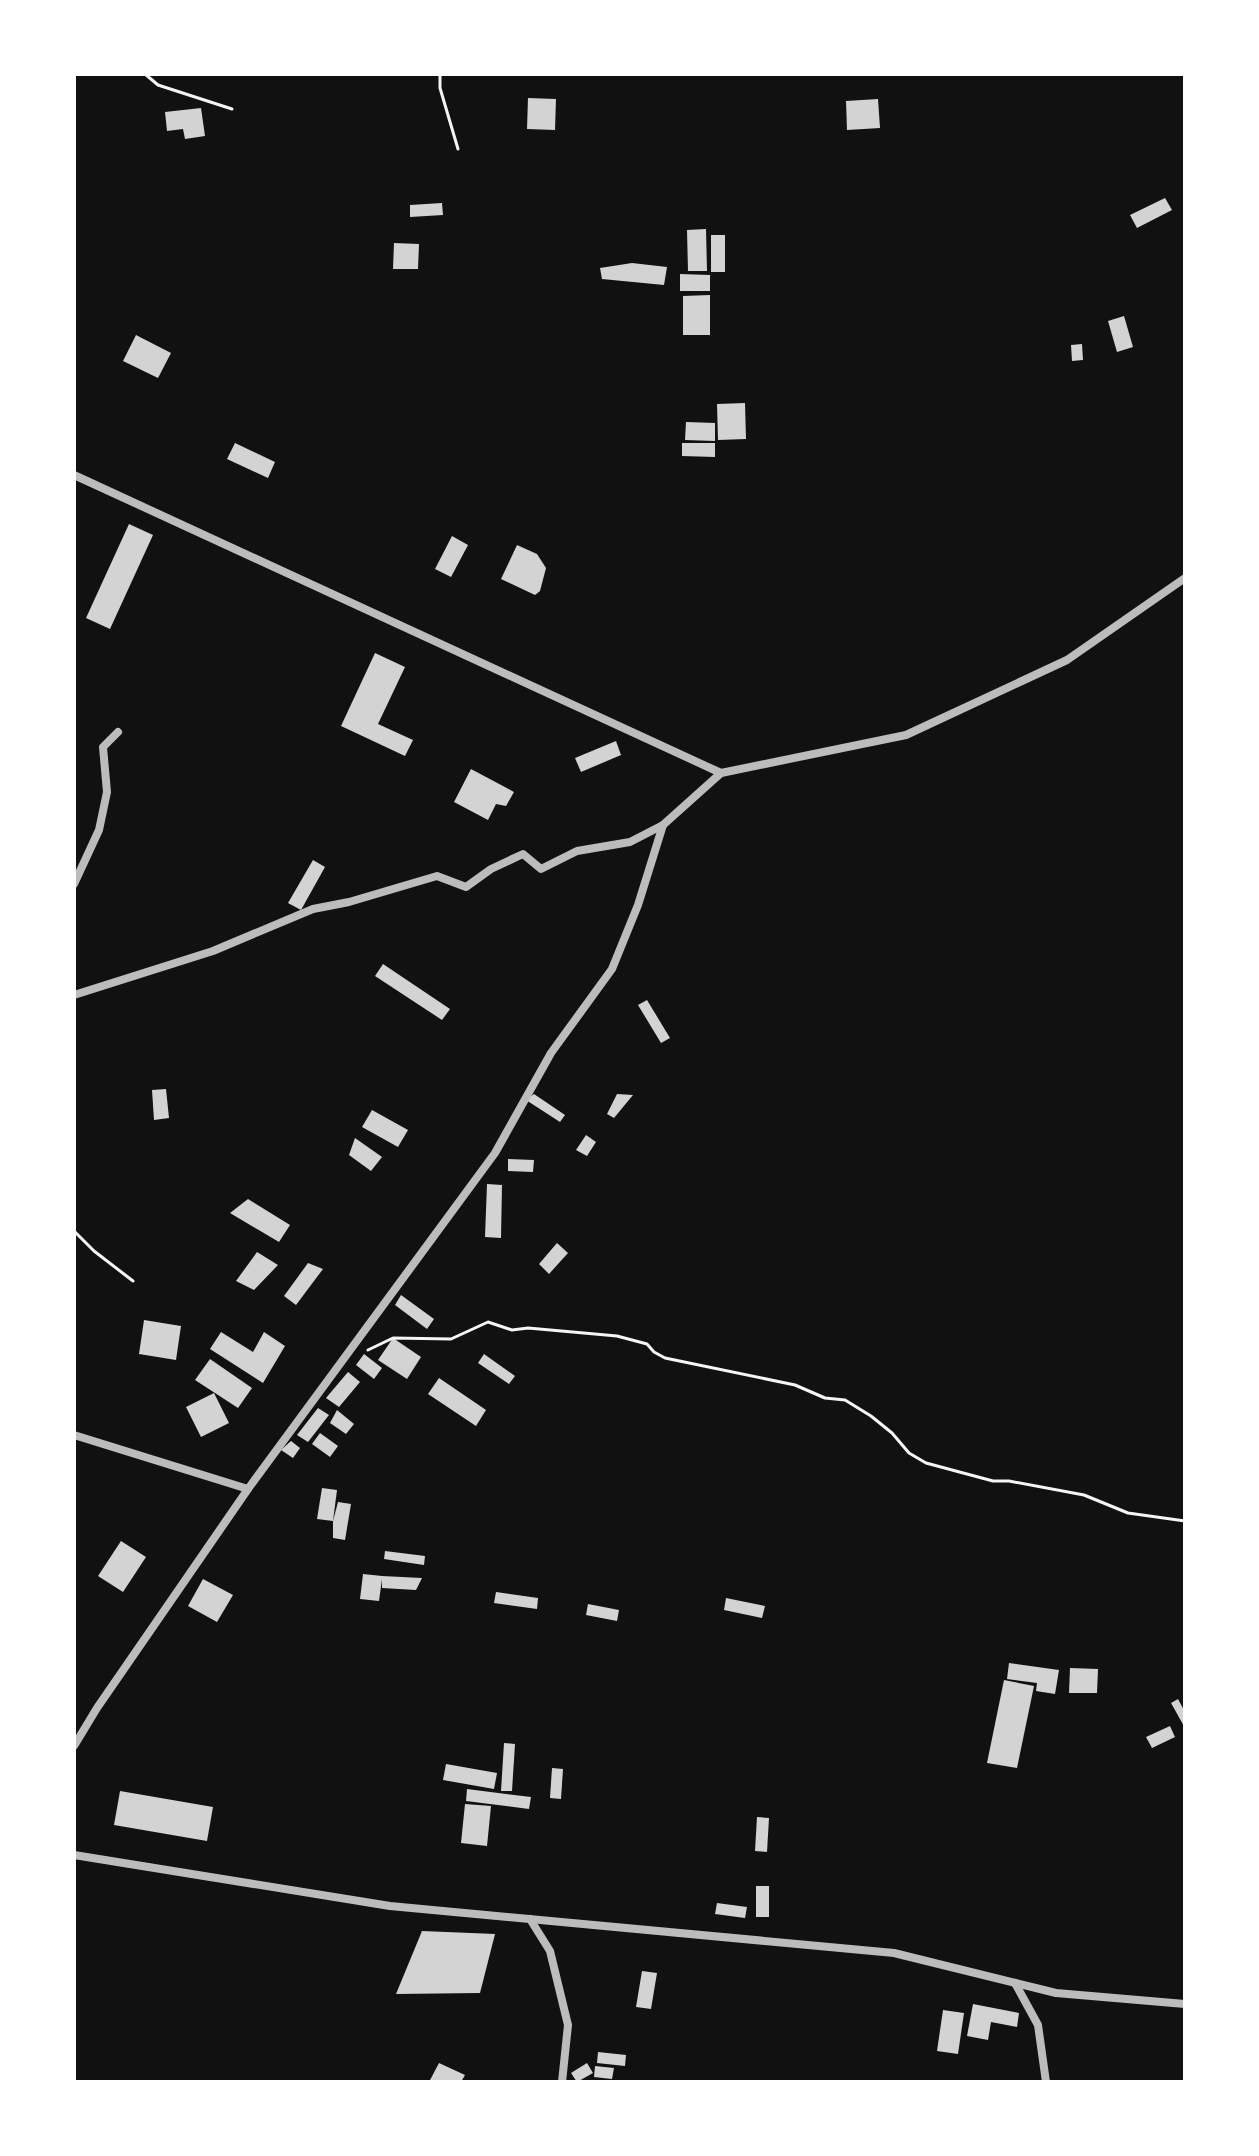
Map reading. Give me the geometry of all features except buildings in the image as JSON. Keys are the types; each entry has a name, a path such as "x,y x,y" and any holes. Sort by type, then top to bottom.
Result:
{"street":[{"path":"74,475 721,773"},
{"path":"74,995 213,951 313,909 349,902 437,876 466,887 491,869 523,854 541,869 577,851 630,842 663,825 721,773 906,735 1067,660 1185,578"},
{"path":"74,884 99,830 107,792 103,747 118,732"},
{"path":"74,1746 248,1489 495,1153 551,1053 612,969 638,905 663,825"},
{"path":"74,1435 248,1489"},
{"path":"74,1855 390,1906 894,1953 1056,1993 1185,2004"},
{"path":"530,1919 550,1951 559,1978 568,2025 562,2082"},
{"path":"1015,1983 1038,2025 1046,2082"}],"path":[{"path":"145,74 158,85 232,109"},
{"path":"440,74 440,88 458,149"},
{"path":"1185,616 1185,635"},
{"path":"74,1231 133,1281"},
{"path":"366,1351 393,1338 451,1339 488,1322 512,1330 528,1328 617,1336 647,1344 665,1358 795,1385 825,1398 845,1400 871,1416 892,1433 909,1453 926,1463 993,1481 1009,1481 1084,1495 1128,1513 1185,1521"}]}
